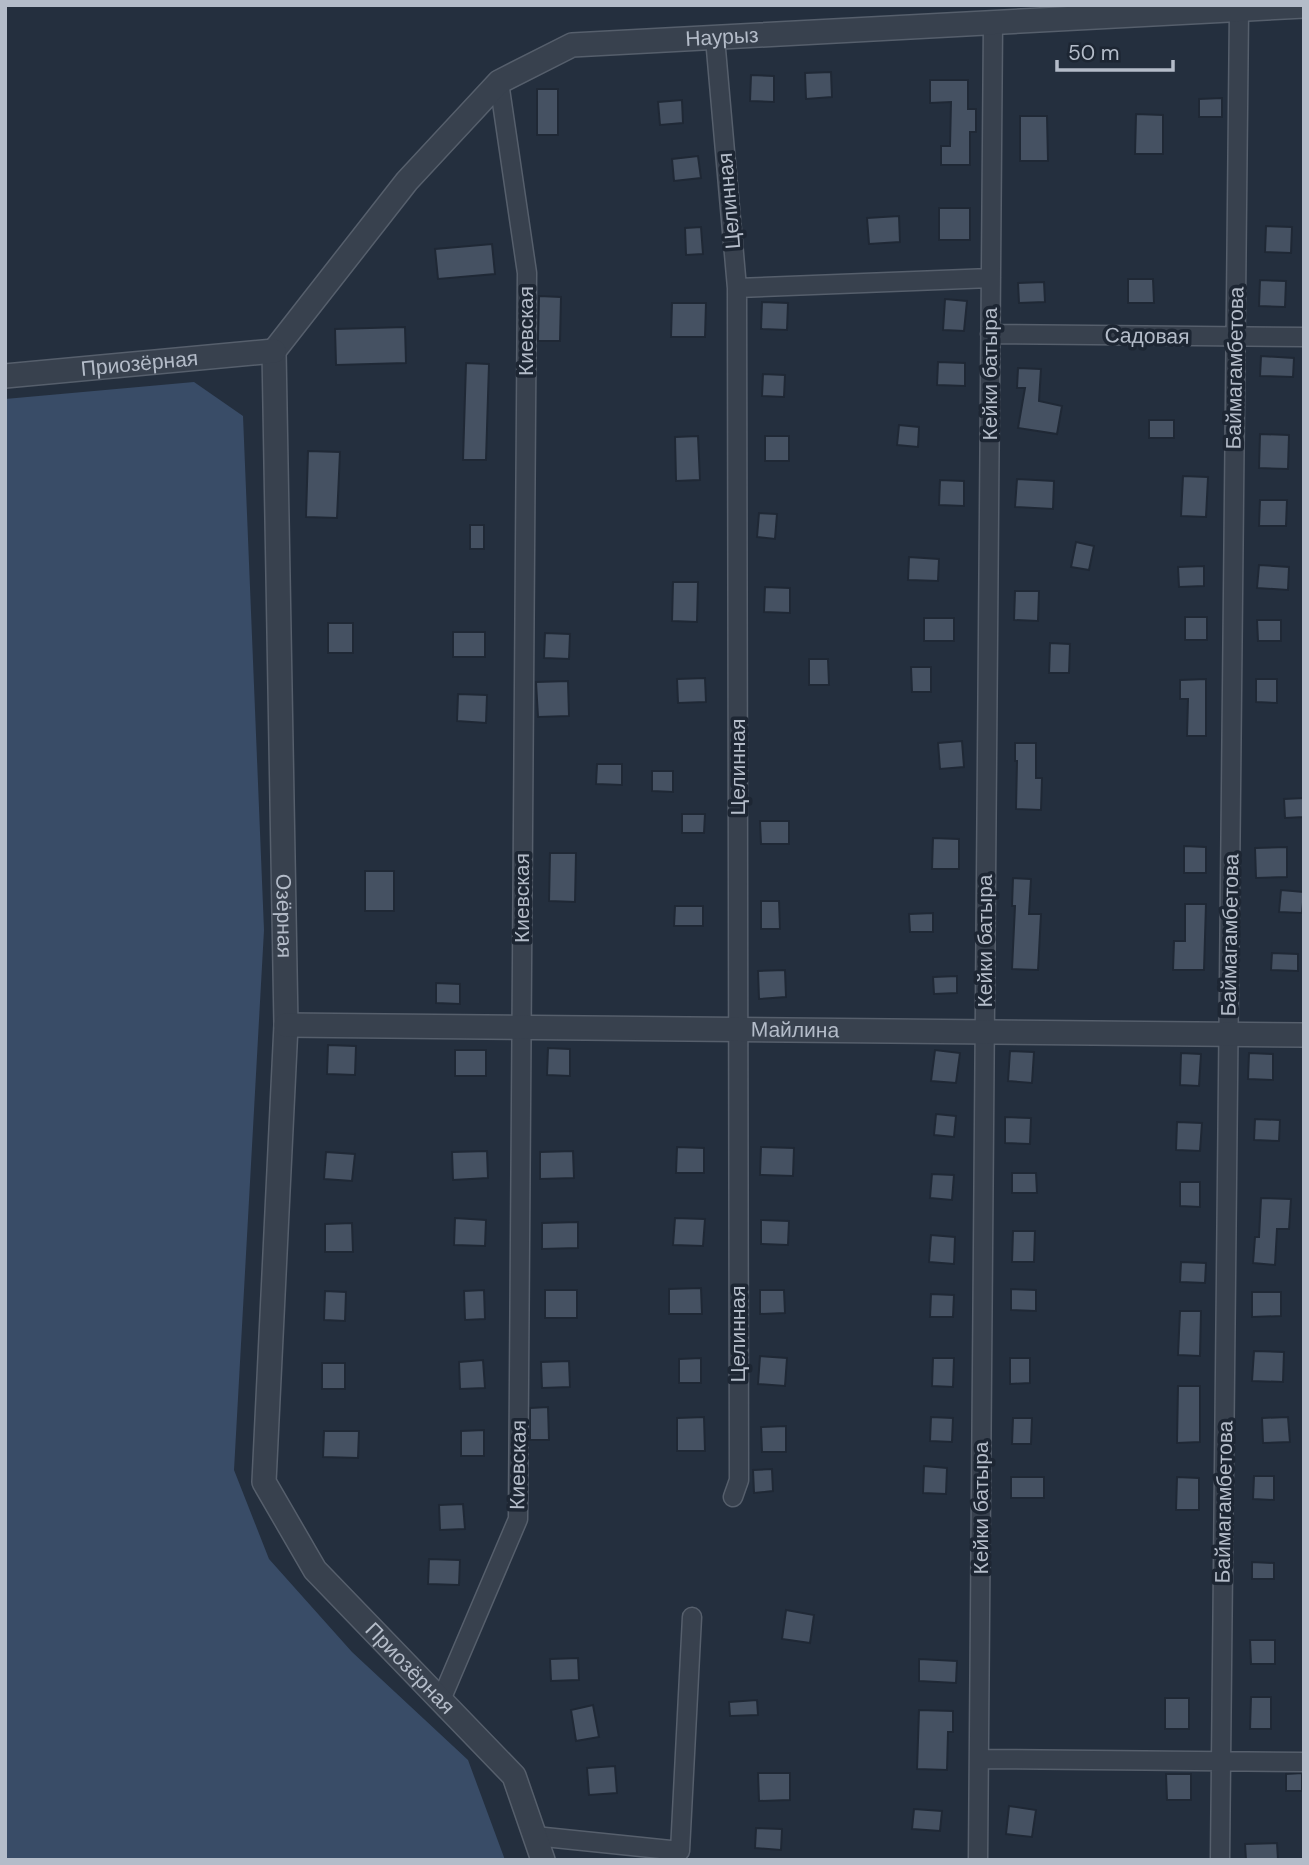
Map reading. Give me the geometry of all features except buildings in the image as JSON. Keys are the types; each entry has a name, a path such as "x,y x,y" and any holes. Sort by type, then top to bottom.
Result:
{"street":[{"name":"Наурыз","path":"274,351 407,181 499,82 572,46 1304,6"},
{"name":"Баймагамбетова","path":"1220,1860 1239,10"},
{"name":"Кейки батыра","path":"978,1860 993,23"},
{"name":"Целинная","path":"715,38 737,288 739,1480 733,1497"},
{"name":"Киевская","path":"440,1700 518,1519 527,273 499,82"},
{"path":"737,288 991,278"},
{"name":"Садовая","path":"990,334 1304,337"},
{"name":"Приозёрная","path":"5,376 274,351"},
{"name":"Озёрная","path":"264,1482 286,1025 274,351"},
{"name":"Майлина","path":"286,1025 1304,1035"},
{"name":"Приозёрная","path":"264,1482 315,1570 513,1776 544,1860"},
{"path":"535,1836 680,1851 692,1617"},
{"path":"979,1759 1304,1762"}],"water":[{"path":"194,382 243,416 264,930 234,1470 269,1559 352,1652 468,1760 505,1860 5,1860 5,399"}]}
